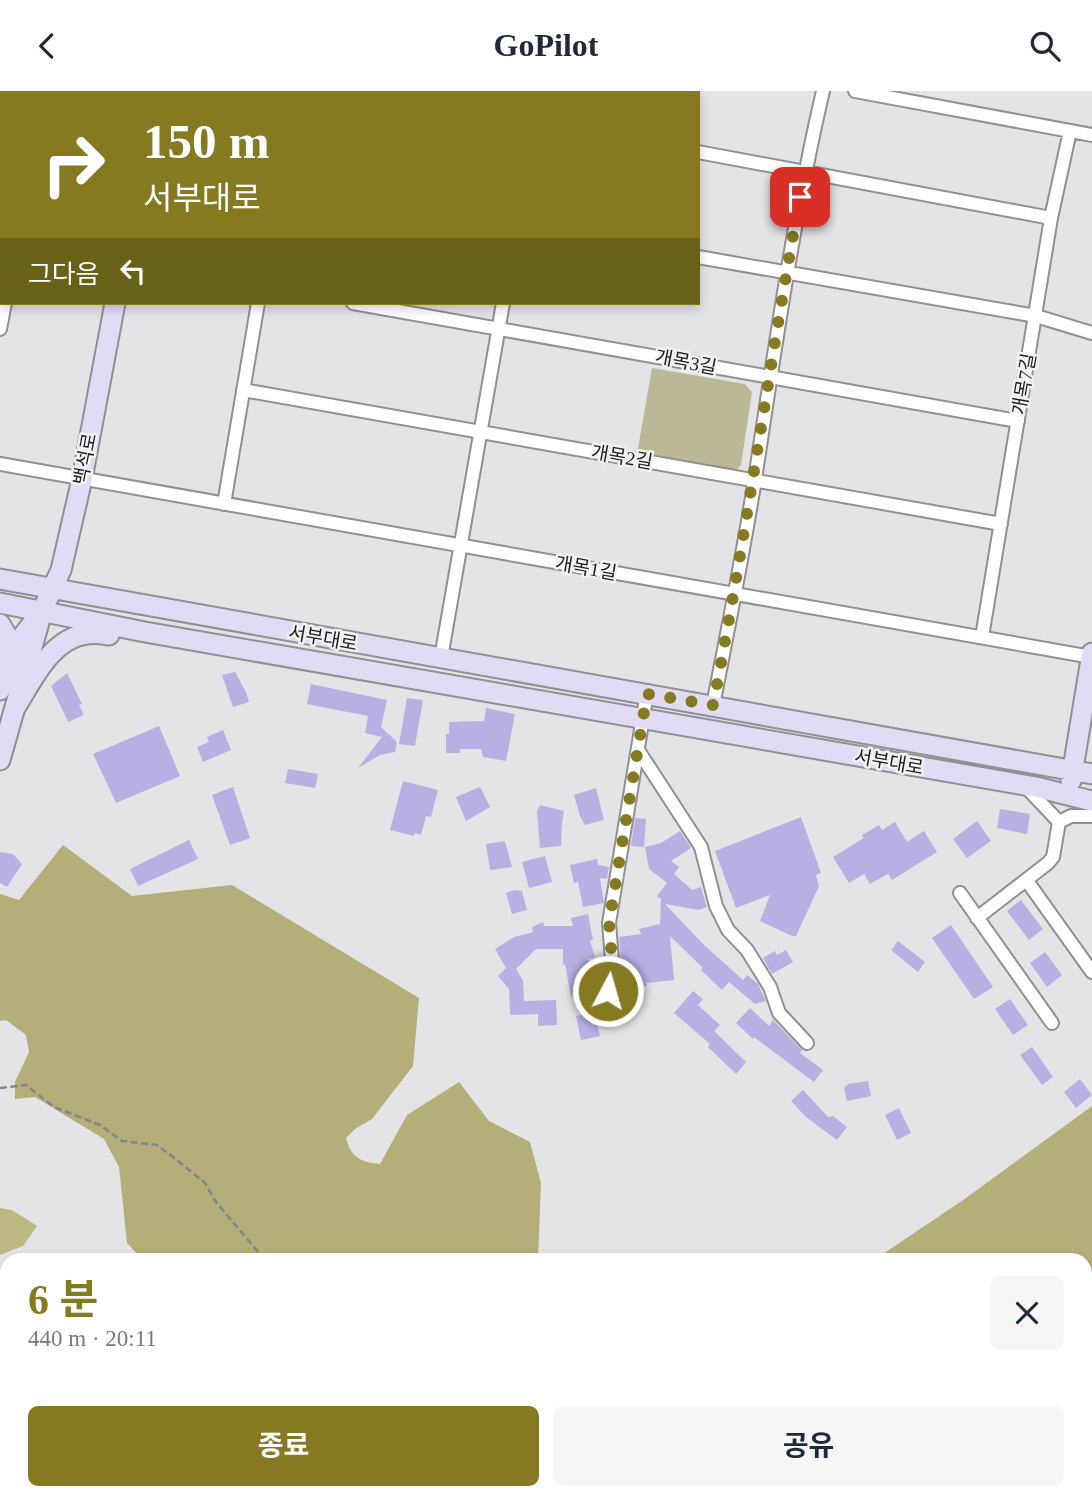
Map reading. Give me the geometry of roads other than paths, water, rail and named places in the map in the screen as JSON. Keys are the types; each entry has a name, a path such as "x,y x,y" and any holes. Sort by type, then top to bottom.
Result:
{"main road":[{"name":"백석로","path":"2,685 21,638 42,611 61,570 82,479 115,305"},
{"name":"서부대로","path":"0,579 1082,772"},
{"name":"서부대로","path":"0,603 145,632 644,721 1024,785 1092,800"},
{"name":"백석로","path":"0,760 42,611"},
{"path":"0,624 7,636 2,685"},
{"path":"15,708 46,659 65,642 86,634 145,632"},
{"path":"1068,796 1082,772 1092,655"}],"street":[{"path":"713,705 735,594 804,172 823,91"},
{"path":"855,91 1092,135"},
{"name":"개목7길","path":"982,637 1051,218 1070,131"},
{"path":"700,152 1051,218"},
{"path":"700,257 1036,316 1092,333"},
{"path":"0,329 5,305"},
{"path":"224,504 258,305"},
{"name":"개목3길","path":"365,305 1018,421"},
{"path":"441,658 502,305"},
{"name":"개목2길","path":"243,390 1001,524"},
{"name":"개목1길","path":"0,464 1092,655"},
{"path":"608,991 612,960 609,923 647,694"},
{"path":"638,750 701,848 716,906 728,930 747,950 770,988 779,1013 807,1043"},
{"path":"1024,785 1059,822"},
{"path":"1059,822 1071,815 1092,816"},
{"path":"977,918 1027,881 1053,857 1059,822"},
{"path":"1027,881 1092,972"},
{"path":"960,893 1052,1023"}]}
